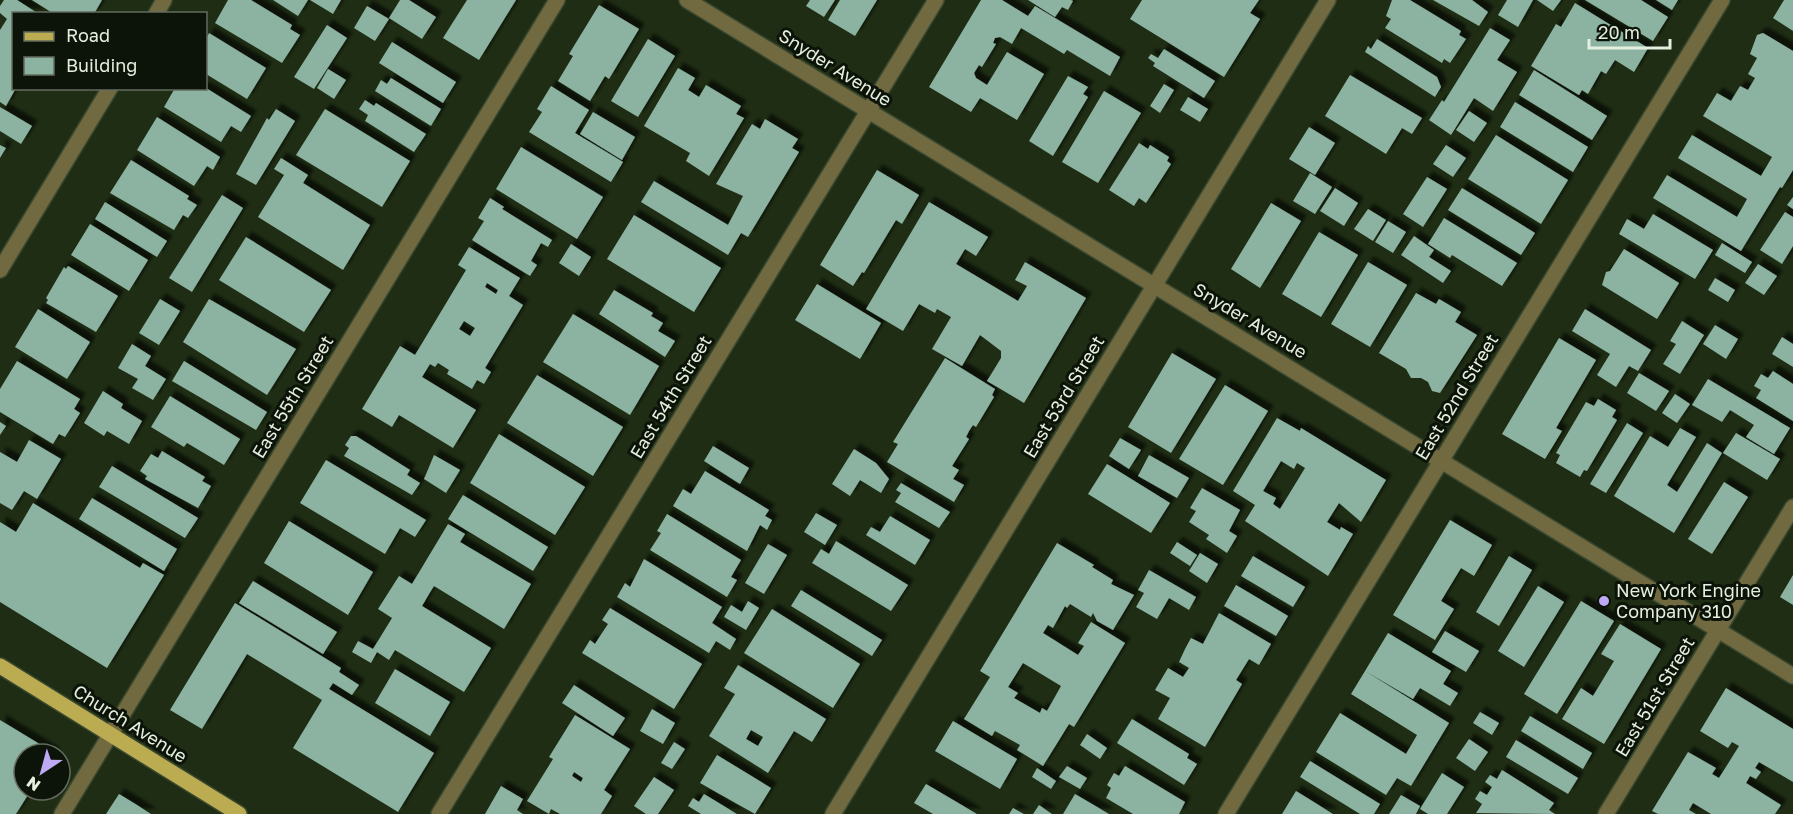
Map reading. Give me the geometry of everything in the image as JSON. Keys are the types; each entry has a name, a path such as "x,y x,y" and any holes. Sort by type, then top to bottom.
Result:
{"main road":[{"name":"Church Avenue","path":"0,666 239,814"}],"street":[{"name":"East 55th Street","path":"62,814 557,0"},
{"name":"Snyder Avenue","path":"687,0 1793,676"},
{"name":"East 54th Street","path":"439,814 936,0"},
{"name":"East 53rd Street","path":"833,814 1328,0"},
{"name":"East 52nd Street","path":"1226,814 1722,0"},
{"path":"0,270 109,90"},
{"name":"East 51st Street","path":"1606,814 1793,507"}],"building":[{"path":"4,0 17,0 36,12 12,12 12,90 15,90 6,106 0,102 0,30 7,19 0,13 0,6"},
{"path":"32,0 102,0 95,12 51,12"},
{"path":"228,0 251,0 292,25 290,29 300,35 282,63 215,23"},
{"path":"273,0 308,0 298,16"},
{"path":"310,0 341,0 333,14"},
{"path":"400,0 409,0 436,17 422,39 389,18"},
{"path":"467,0 516,0 479,60 443,38"},
{"path":"810,0 835,0 824,17 806,6"},
{"path":"840,0 877,0 855,36 828,20"},
{"path":"981,0 1002,0 1028,16 1035,6 1120,57 1110,76 1067,50 1064,54 1021,28 1012,44 1000,37 995,38 993,43 996,44 982,67 979,65 974,73 976,78 987,85 1007,52 1044,74 1017,120 980,98 971,112 929,87"},
{"path":"1028,0 1073,1 1068,10 1062,7 1055,17"},
{"path":"1142,0 1259,0 1250,13 1260,19 1224,77 1130,19"},
{"path":"1392,0 1410,0 1461,31 1459,35 1466,39 1450,63 1444,59 1442,63 1385,28 1391,19 1386,16"},
{"path":"1433,0 1472,0 1488,12 1479,26"},
{"path":"1507,0 1533,0 1518,27 1498,15"},
{"path":"1537,0 1561,0 1553,11"},
{"path":"1585,0 1641,0 1668,17 1653,41"},
{"path":"1656,0 1678,0 1672,10"},
{"path":"1784,0 1793,0 1793,31 1773,18"},
{"path":"1575,3 1648,48 1634,72 1615,60 1606,74 1601,71 1588,94 1582,90 1579,95 1531,66 1556,24 1561,27"},
{"path":"599,5 639,29 609,79 605,76 590,101 558,81 573,56 569,54"},
{"path":"367,6 389,19 375,41 354,28"},
{"path":"327,25 347,38 314,89 294,77"},
{"path":"1490,28 1510,40 1497,60 1517,72 1493,111 1474,98 1451,135 1429,120 1442,100 1444,102"},
{"path":"209,33 266,68 247,99 207,75 207,37"},
{"path":"1763,33 1793,51 1793,170 1741,251 1653,198 1667,175 1737,217 1747,199 1678,158 1692,135 1761,176 1772,157 1703,116 1717,93 1731,101 1740,86 1748,90 1755,78 1748,74 1757,58 1750,54 1757,35"},
{"path":"648,39 675,56 638,117 611,101"},
{"path":"1377,39 1437,77 1441,87 1435,97 1365,52 1368,46 1371,49"},
{"path":"392,42 456,82 443,103 379,63"},
{"path":"1164,49 1215,81 1204,98 1153,66 1155,63 1148,58 1151,54 1158,58"},
{"path":"678,68 695,78 688,90 699,97 706,85 741,106 736,114 744,118 709,176 686,161 690,153 644,126"},
{"path":"328,69 346,80 334,99 317,88"},
{"path":"1534,70 1607,116 1592,140 1519,95"},
{"path":"1350,75 1422,118 1412,134 1402,128 1386,154 1325,116"},
{"path":"1068,76 1088,87 1083,94 1088,97 1053,156 1029,141"},
{"path":"391,78 441,109 431,126 375,91 381,80 387,84"},
{"path":"1164,84 1174,90 1160,113 1150,106"},
{"path":"551,86 589,110 575,133 623,162 611,182 529,132 542,112 537,109"},
{"path":"207,89 251,116 241,132 231,126 221,142 164,107 174,90"},
{"path":"1104,91 1141,113 1098,183 1062,162"},
{"path":"1188,97 1208,109 1200,122 1180,110"},
{"path":"365,100 374,106 376,103 426,134 414,152 365,121 368,115 359,109"},
{"path":"1515,102 1588,147 1573,172 1500,127"},
{"path":"0,107 32,126 21,144 0,131"},
{"path":"276,109 295,121 256,185 236,174 267,118 269,120"},
{"path":"325,109 410,161 382,207 296,155"},
{"path":"1469,111 1487,123 1474,142 1456,130"},
{"path":"593,112 635,137 622,160 580,134"},
{"path":"157,117 220,157 213,170 207,166 194,186 137,150"},
{"path":"765,119 798,139 792,148 799,152 748,237 741,233 728,255 641,202 654,181 728,225 743,196 716,184 752,124 760,129"},
{"path":"1309,127 1335,143 1315,175 1289,159"},
{"path":"1496,135 1568,180 1541,224 1468,179"},
{"path":"1139,143 1148,149 1150,145 1169,157 1167,161 1171,164 1146,203 1139,198 1134,206 1109,190"},
{"path":"0,145 6,148 0,158"},
{"path":"1446,145 1466,158 1453,177 1433,164"},
{"path":"521,147 603,197 577,239 496,189"},
{"path":"281,158 308,175 303,183 370,225 343,270 258,217 284,175 274,169"},
{"path":"131,160 189,196 187,199 197,205 188,218 183,215 174,230 110,193"},
{"path":"877,170 919,195 902,224 896,220 864,273 862,272 853,286 820,265"},
{"path":"1310,173 1332,187 1315,214 1293,201"},
{"path":"1427,177 1447,189 1423,227 1403,214"},
{"path":"1335,188 1358,203 1344,226 1320,211"},
{"path":"1462,188 1535,233 1521,255 1448,210"},
{"path":"222,195 243,208 192,292 169,278"},
{"path":"1793,197 1793,209 1787,205"},
{"path":"490,198 504,207 502,209 552,240 548,247 541,243 531,261 537,265 530,276 472,240 484,221 478,218"},
{"path":"105,202 167,241 157,257 95,219"},
{"path":"929,202 988,237 976,256 965,249 956,264 1018,301 1027,286 1015,280 1025,262 1086,298 1024,403 987,381 1001,358 1001,351 980,335 962,366 932,349 951,317 937,309 935,313 919,304 903,331 866,309"},
{"path":"1271,203 1301,221 1260,288 1231,269"},
{"path":"1368,209 1386,220 1373,241 1354,229"},
{"path":"1785,212 1793,217 1793,246 1782,264 1760,250"},
{"path":"1653,214 1713,250 1695,279 1619,234 1627,219 1644,229"},
{"path":"634,215 721,268 694,312 607,259"},
{"path":"1444,218 1517,263 1502,286 1452,255 1450,258 1428,244"},
{"path":"1388,221 1406,232 1393,253 1375,242"},
{"path":"90,224 148,260 129,291 71,255"},
{"path":"1319,232 1358,255 1321,317 1282,294"},
{"path":"1414,236 1434,250 1429,257 1451,271 1443,283 1401,255"},
{"path":"246,237 331,290 304,332 219,280"},
{"path":"1722,243 1752,262 1745,273 1715,255"},
{"path":"571,244 591,257 579,276 559,263"},
{"path":"469,247 520,278 509,296 523,305 485,368 491,372 484,384 477,380 472,389 447,374 449,370 438,363 435,367 430,364 422,377 476,410 453,448 399,415 392,427 362,409 400,346 415,355 466,270 458,265","holes":["487,283 498,290 496,294 485,287","464,321 475,328 470,336 459,329"]},
{"path":"1624,249 1679,283 1657,319 1602,285 1606,272 1610,271"},
{"path":"1368,262 1407,285 1370,347 1331,324"},
{"path":"1758,264 1777,276 1764,295 1745,283"},
{"path":"68,266 118,296 96,332 46,303 48,300 46,298 64,267 66,269"},
{"path":"1715,278 1735,290 1728,302 1708,290"},
{"path":"817,284 881,323 860,359 795,320"},
{"path":"614,290 653,313 651,316 663,323 658,331 675,341 665,357 599,314"},
{"path":"1416,293 1436,304 1439,299 1461,312 1455,322 1477,335 1440,393 1432,391 1428,382 1421,378 1411,378 1406,369 1379,353"},
{"path":"160,299 180,311 159,345 139,333"},
{"path":"209,299 296,349 267,395 183,342"},
{"path":"38,309 90,342 67,379 15,347"},
{"path":"1585,309 1651,350 1638,371 1629,366 1616,387 1597,375 1610,354 1572,331"},
{"path":"573,314 659,366 630,415 543,362"},
{"path":"1682,321 1704,335 1680,374 1663,364 1676,344 1670,341"},
{"path":"1715,325 1738,339 1726,359 1703,344"},
{"path":"1782,337 1793,344 1793,367 1772,354"},
{"path":"1559,338 1596,360 1556,428 1562,431 1545,459 1502,434"},
{"path":"132,344 151,356 145,366 166,379 153,400 132,388 138,379 118,368"},
{"path":"1172,353 1216,379 1171,453 1128,427"},
{"path":"945,358 995,389 992,395 994,397 976,427 973,425 969,431 966,437 969,439 952,466 959,470 953,479 964,485 954,502 887,462 898,444 893,442"},
{"path":"17,361 80,399 74,409 80,413 65,437 59,434 53,444 0,412 0,389"},
{"path":"184,361 267,412 256,430 172,381"},
{"path":"1773,371 1793,384 1793,421 1756,398 1761,390 1754,386 1761,374 1768,378"},
{"path":"1639,373 1669,391 1656,411 1627,393"},
{"path":"537,375 623,427 593,476 507,423"},
{"path":"1708,379 1790,428 1774,454 1746,437 1754,425 1730,410 1722,422 1692,405"},
{"path":"1225,385 1268,411 1223,485 1179,459"},
{"path":"103,391 123,404 121,408 142,421 129,444 107,431 104,436 84,423"},
{"path":"1675,394 1690,404 1677,423 1662,413"},
{"path":"170,396 240,439 224,465 187,443 184,447 151,427"},
{"path":"1598,399 1616,410 1612,417 1617,420 1587,471 1584,470 1580,477 1556,463 1560,455 1556,453 1586,402 1594,406"},
{"path":"1277,418 1300,431 1301,428 1386,480 1361,522 1339,503 1327,522 1340,530 1341,527 1353,534 1328,576 1245,521 1255,505 1233,491","holes":["1281,461 1294,469 1297,463 1305,468 1280,509 1273,504 1276,498 1263,491"]},
{"path":"0,422 6,426 0,435"},
{"path":"1627,423 1643,433 1606,493 1590,484"},
{"path":"1680,428 1696,437 1667,485 1677,492 1707,443 1722,453 1674,533 1614,496 1650,436 1668,447"},
{"path":"1736,433 1780,459 1767,480 1723,453"},
{"path":"499,434 585,487 555,535 470,483"},
{"path":"351,436 356,436 410,470 407,475 420,483 412,495 344,456 349,448 345,445"},
{"path":"1120,438 1141,450 1129,469 1109,456"},
{"path":"29,440 61,459 37,499 24,491 12,510 0,503 0,452 17,462"},
{"path":"713,446 749,468 740,484 704,461"},
{"path":"854,449 876,463 889,479 881,493 860,480 850,496 832,484"},
{"path":"162,451 205,477 202,481 211,486 198,508 145,479 147,476 140,471 151,454 158,458"},
{"path":"434,455 460,470 446,493 424,479"},
{"path":"1149,455 1189,478 1177,498 1138,476"},
{"path":"326,460 426,520 415,537 400,528 385,554 300,503"},
{"path":"1107,464 1170,503 1151,533 1088,494"},
{"path":"112,466 198,518 185,538 99,487"},
{"path":"705,471 769,510 765,516 772,520 767,530 760,525 747,551 673,506 683,489 691,494"},
{"path":"1724,482 1748,497 1712,554 1688,539"},
{"path":"901,483 950,512 939,528 895,502 901,493 896,490"},
{"path":"1202,488 1240,510 1229,531 1237,536 1227,553 1206,539 1209,535 1189,522 1196,511 1190,508"},
{"path":"463,495 548,547 533,571 448,519"},
{"path":"92,498 177,549 164,571 79,519"},
{"path":"33,503 140,568 143,563 164,575 107,668 0,602 0,522 16,532"},
{"path":"816,513 837,525 825,545 804,532"},
{"path":"667,514 741,560 731,577 737,580 727,597 650,550 661,533 657,531"},
{"path":"890,516 930,540 915,565 866,535 871,527 880,532"},
{"path":"1450,520 1492,545 1474,576 1461,568 1441,601 1454,609 1435,640 1393,615"},
{"path":"289,521 373,572 348,615 264,563"},
{"path":"448,524 465,534 460,542 531,584 504,629 434,586 429,594 422,606 491,648 464,692 395,650 389,660 377,652 371,663 352,652 358,641 373,649 392,618 378,609 399,576 412,584"},
{"path":"836,541 908,585 891,611 812,563 821,549 829,554"},
{"path":"1177,542 1197,555 1190,566 1170,553"},
{"path":"1057,543 1094,565 1092,567 1113,580 1111,584 1134,595 1113,630 1097,621 1093,613 1091,617 1070,604 1067,608 1065,606 1053,628 1048,625 1043,633 1078,655 1084,646 1078,643 1091,622 1125,643 1074,727 1069,724 1043,766 1017,750 1020,745 995,731 992,736 964,719 990,677 980,671","holes":["1023,663 1061,686 1047,711 1042,708 1040,713 1014,698 1018,693 1008,687"]},
{"path":"768,544 787,555 764,594 745,583"},
{"path":"1200,553 1218,564 1207,583 1189,571"},
{"path":"1253,556 1305,587 1293,607 1241,576"},
{"path":"1509,556 1532,570 1499,626 1476,612"},
{"path":"644,559 722,607 712,623 736,639 730,650 716,641 709,653 617,597 625,583 630,587"},
{"path":"1149,570 1196,597 1189,610 1169,598 1157,619 1136,607 1144,593 1138,590"},
{"path":"1793,575 1793,605 1780,597"},
{"path":"253,581 337,632 323,654 239,603"},
{"path":"1236,585 1288,616 1276,636 1224,606"},
{"path":"1538,586 1564,602 1524,667 1498,651"},
{"path":"801,590 882,640 872,656 791,606"},
{"path":"748,601 759,608 746,630 724,617 731,605 742,612"},
{"path":"1581,601 1614,621 1557,714 1524,694"},
{"path":"235,603 341,668 339,672 359,685 352,695 333,683 329,689 434,753 398,812 293,748 322,700 247,654 202,729 170,710"},
{"path":"610,608 702,664 674,709 582,653 590,640 595,644 608,624 602,620"},
{"path":"772,609 860,664 833,708 744,653"},
{"path":"1219,613 1271,644 1259,665 1249,659 1236,680 1242,684 1205,747 1158,719 1170,698 1155,690 1168,668 1183,677 1189,668 1179,662 1191,638 1203,644"},
{"path":"1620,624 1661,649 1604,744 1562,719 1581,688 1593,696 1614,661 1601,654"},
{"path":"1445,631 1479,651 1466,672 1432,652"},
{"path":"1388,633 1451,671 1443,684 1458,693 1450,706 1420,688 1413,699 1365,671"},
{"path":"738,665 826,719 812,742 794,731 768,773 709,736 735,694 724,688","holes":["751,730 763,737 758,746 746,739"]},
{"path":"395,669 450,702 430,736 375,703"},
{"path":"1365,671 1449,723 1411,786 1397,778 1386,795 1316,752 1340,713 1406,754 1417,735 1351,694"},
{"path":"574,685 625,718 613,736 562,703"},
{"path":"1726,688 1793,729 1793,782 1759,762 1755,768 1761,772 1756,779 1750,776 1746,783 1781,805 1775,814 1711,814 1693,803 1689,810 1696,814 1658,814 1652,811 1688,752 1716,768 1712,774 1719,778 1739,746 1732,742 1728,748 1700,731"},
{"path":"652,709 675,723 663,744 640,731"},
{"path":"1480,712 1499,723 1492,735 1473,723"},
{"path":"575,715 630,749 604,790 612,796 601,814 560,814 551,809 549,814 527,801 553,759 549,757","holes":["574,772 583,778 581,782 572,776"]},
{"path":"1530,716 1592,753 1583,769 1521,731"},
{"path":"1132,719 1189,754 1187,758 1197,764 1184,785 1117,743"},
{"path":"0,720 36,742 12,742 12,802 24,802 16,814 0,814"},
{"path":"953,721 1017,759 1000,789 935,751"},
{"path":"1087,734 1107,748 1100,759 1080,745"},
{"path":"1469,739 1488,752 1475,771 1456,758"},
{"path":"1516,740 1578,778 1568,794 1506,757"},
{"path":"674,742 685,749 672,769 661,763"},
{"path":"717,755 771,788 755,814 700,783"},
{"path":"1310,761 1380,804 1374,814 1360,814 1300,777"},
{"path":"1067,766 1087,778 1080,789 1059,777"},
{"path":"1125,766 1185,802 1179,814 1133,814 1106,798 1111,788 1107,785 1114,773 1119,776"},
{"path":"1037,768 1056,781 1051,789 1032,777"},
{"path":"1502,770 1554,803 1549,810 1555,814 1476,813 1482,804 1475,799 1480,791 1487,795 1492,787 1485,782 1490,775 1497,779"},
{"path":"1442,773 1464,787 1447,814 1428,814 1420,809"},
{"path":"654,777 674,790 658,814 646,814 634,806"},
{"path":"926,784 977,814 933,814 914,803"},
{"path":"501,786 523,799 517,810 523,814 485,814"},
{"path":"1296,791 1309,799 1333,814 1282,814"},
{"path":"119,794 137,805 151,814 106,814"},
{"path":"704,794 737,814 701,814 688,806 693,798 699,802"},
{"path":"1075,794 1104,811 1109,814 1063,814"},
{"path":"1401,795 1420,806 1416,814 1389,814"},
{"path":"1039,805 1052,814 1033,814"},
{"path":"1013,808 1024,814 1009,814"}],"place":[{"name":"New York Engine Company 310","path":"1604,601"}]}
